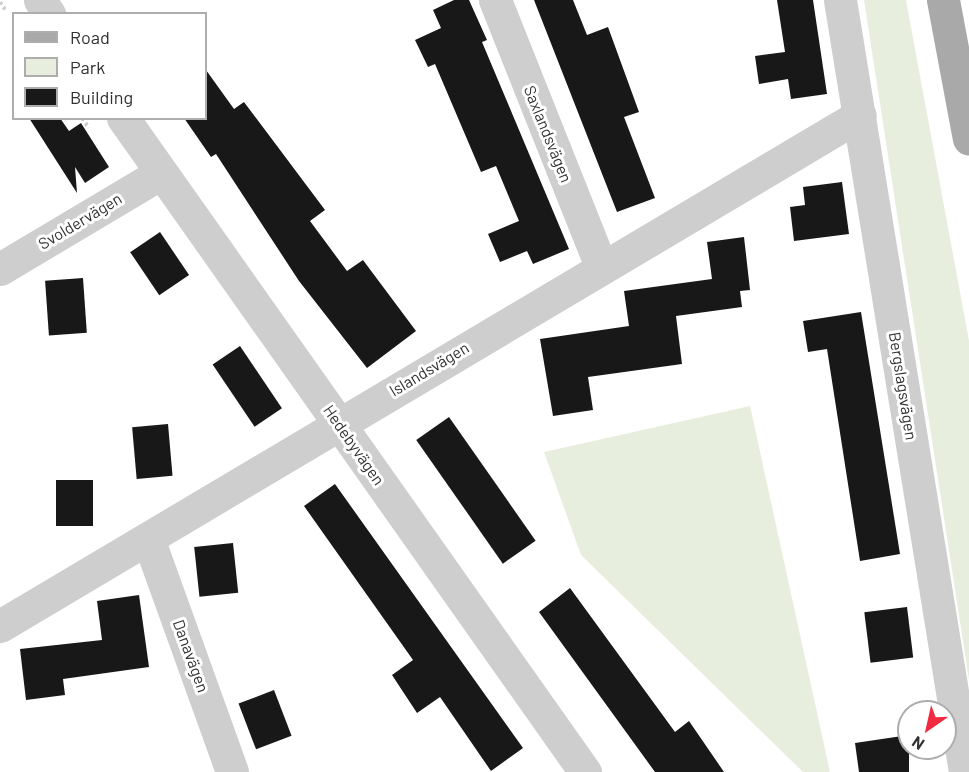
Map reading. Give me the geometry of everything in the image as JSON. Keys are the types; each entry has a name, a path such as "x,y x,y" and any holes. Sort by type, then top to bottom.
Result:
{"main road":[{"path":"944,0 969,139"}],"street":[{"name":"Saxlandsvägen","path":"495,0 601,267"},
{"name":"Bergslagsvägen","path":"840,0 964,772"},
{"name":"Islandsvägen","path":"0,626 149,541 338,422 860,115"},
{"name":"Hedebyvägen","path":"124,120 585,772"},
{"name":"Svoldervägen","path":"0,269 161,173"},
{"name":"Danavägen","path":"149,541 232,772"}],"green space":[{"path":"864,0 906,0 969,341 969,680"},
{"path":"750,406 830,772 803,772 581,555 544,452"}],"building":[{"path":"454,0 469,0 487,40 482,42 569,249 533,264 527,251 500,262 488,234 519,221 496,166 481,172 435,64 428,67 415,40 441,28 433,10"},
{"path":"534,0 573,0 587,35 608,27 639,112 624,117 655,198 617,212"},
{"path":"777,0 813,0 827,94 791,99 788,79 759,84 755,56 785,52"},
{"path":"207,71 234,109 244,102 325,210 310,221 347,271 363,260 416,331 367,368 299,281 216,154 211,157 185,120 207,120"},
{"path":"30,120 61,120 69,131 81,123 109,167 85,183 75,167 77,193"},
{"path":"842,182 849,234 794,241 790,207 805,205 803,187"},
{"path":"160,232 189,275 159,295 130,252"},
{"path":"744,237 750,290 740,291 742,307 676,316 682,364 588,377 593,410 553,416 540,339 629,326 624,291 712,279 707,242"},
{"path":"83,278 87,333 49,336 45,281"},
{"path":"861,312 900,554 860,561 827,349 808,352 803,321"},
{"path":"240,346 282,408 255,427 213,364"},
{"path":"449,417 536,541 503,564 416,440"},
{"path":"168,424 173,476 137,479 132,427"},
{"path":"56,480 93,480 93,526 56,526"},
{"path":"335,484 523,748 491,771 440,697 417,713 392,675 413,660 304,506"},
{"path":"233,543 238,593 199,597 194,547"},
{"path":"570,588 675,732 689,721 724,772 655,772 539,612"},
{"path":"139,595 149,667 63,679 65,695 26,700 20,649 102,640 97,601"},
{"path":"907,607 913,658 871,663 864,612"},
{"path":"274,690 292,736 256,749 239,704"},
{"path":"897,737 897,760 909,760 909,772 859,772 855,743"}]}
